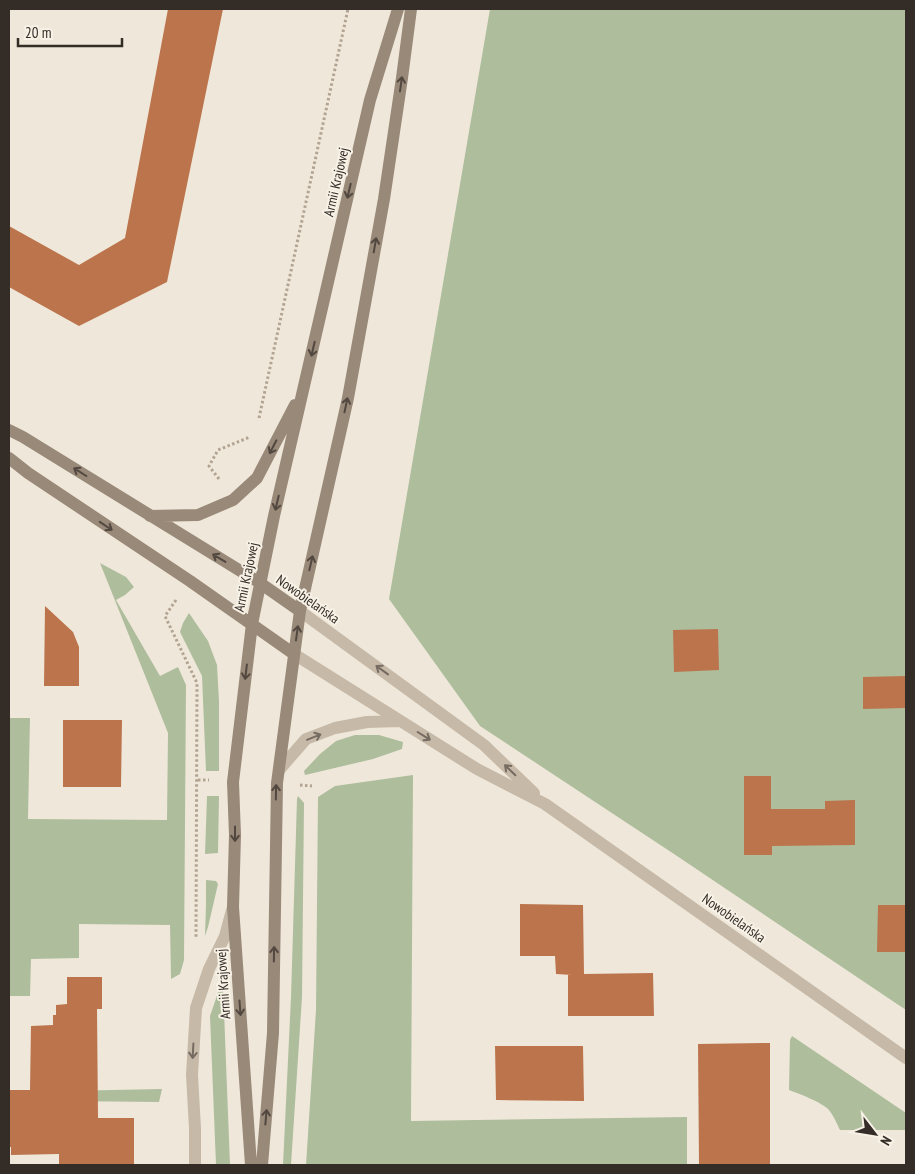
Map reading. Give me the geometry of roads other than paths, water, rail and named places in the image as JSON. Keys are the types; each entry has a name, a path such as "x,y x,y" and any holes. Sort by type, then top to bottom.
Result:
{"street":[{"name":"Armii Krajowej","path":"251,1165 233,907 235,834 233,782 252,624 274,516 370,100 398,9"},
{"path":"262,1165 273,1032 277,783 300,611 348,398 385,189 411,9"},
{"path":"150,516 198,515 233,500 257,478 304,388"},
{"name":"Nowobielańska","path":"9,430 23,436 260,583 484,744 545,804"},
{"name":"Nowobielańska","path":"9,458 28,473 294,654 477,769 545,804 906,1058"},
{"path":"279,770 306,739 335,728 367,722 400,721"},
{"path":"195,1165 192,1075 196,1008 209,969 225,936 233,907"}]}
